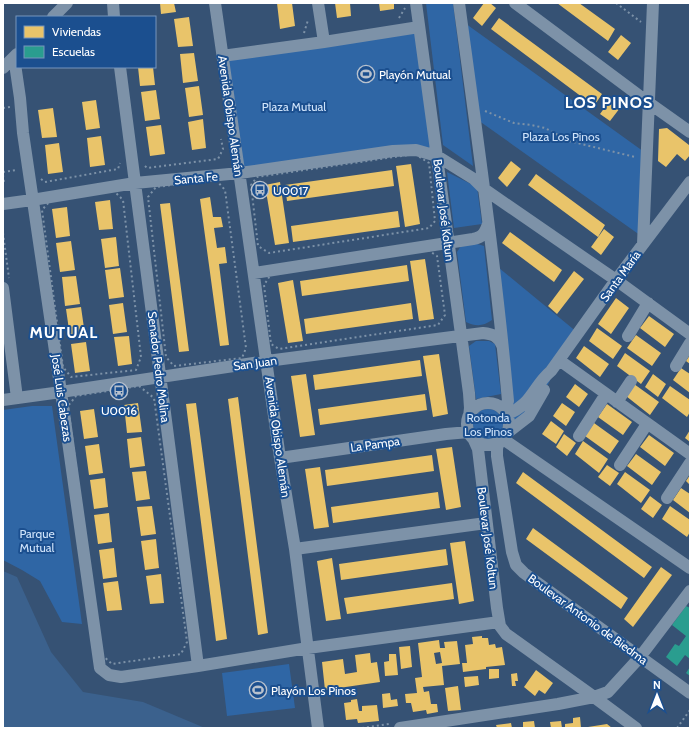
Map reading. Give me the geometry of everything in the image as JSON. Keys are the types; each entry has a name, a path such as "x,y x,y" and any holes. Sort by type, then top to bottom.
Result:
{"street":[{"path":"54,16 67,3"},
{"path":"113,3 114,16"},
{"name":"Avenida Obispo Alemán","path":"216,3 222,56 280,458 295,549 318,728"},
{"path":"318,3 324,42"},
{"name":"Boulevar José Koltun","path":"416,3 469,393 469,417"},
{"path":"459,3 484,189 502,345 508,401 506,412"},
{"path":"515,3 690,132"},
{"path":"643,244 653,3"},
{"path":"222,56 419,27"},
{"path":"3,68 16,56"},
{"name":"José Luis Cabezas","path":"17,68 23,133 32,200 100,668 109,675 117,677 198,666"},
{"name":"Senador Pedro Molina","path":"120,68 198,666"},
{"name":"Santa Fe","path":"3,204 135,183 240,174 393,151 416,150 437,156 474,179 484,189 616,280 690,334"},
{"name":"Santa María","path":"506,412 515,412 525,405 544,377 551,371 616,280 690,182"},
{"path":"254,273 479,238 484,234 488,224"},
{"path":"3,288 17,398"},
{"path":"628,336 648,303"},
{"name":"San Juan","path":"3,400 267,361 461,335 490,333 499,339 502,345"},
{"path":"676,366 690,343"},
{"path":"559,360 690,454"},
{"name":"Santa María","path":"503,438 529,416 550,381 551,371"},
{"path":"617,402 631,381"},
{"path":"579,436 606,394"},
{"path":"490,403 495,404 506,412 509,420 509,427 503,438 492,445 487,445 481,444 472,436 468,427 469,417 471,412 477,407 490,403"},
{"path":"620,465 647,424"},
{"name":"La Pampa","path":"280,458 438,435 472,436"},
{"name":"Boulevar José Koltun","path":"472,436 478,449 500,626 506,634 594,697"},
{"path":"503,438 690,568"},
{"name":"Boulevar José Koltun","path":"503,438 497,448 497,456 512,553"},
{"path":"667,498 690,463"},
{"path":"295,549 486,523"},
{"name":"Boulevar Antonio de Biedma","path":"512,553 516,565 524,573 690,693"},
{"path":"400,728 552,705 594,697 608,692 640,657 690,591"},
{"path":"198,666 308,648 499,622"},
{"path":"594,697 636,728"}],"path":[{"path":"399,19 405,8 404,3"},
{"path":"616,3 652,30"},
{"path":"304,33 308,22 307,15"},
{"path":"473,106 514,123 545,128 569,140 646,159"},
{"path":"144,164 147,168 218,159 223,149 221,134"},
{"path":"415,154 429,163 435,221 429,228 269,253 258,246 251,185 257,177 415,154"},
{"path":"37,177 44,182 118,169 121,158"},
{"path":"3,175 3,184"},
{"path":"216,180 225,190 246,348 242,358 174,366 166,357 148,197 156,187 216,180"},
{"path":"113,190 123,200 141,357 136,370 71,377 63,367 42,210 50,201 113,190"},
{"path":"264,285 271,344 279,349 438,325 445,315 437,256"},
{"path":"139,386 154,398 187,642 180,654 112,664 101,654 68,406 76,396 139,386"},
{"path":"677,728 690,710"}],"green space":[{"path":"426,3 453,3 473,166 443,145"},
{"name":"Plaza Los Pinos","path":"462,21 647,154 644,238 475,118"},
{"name":"Plaza Mutual","path":"419,27 437,156 416,150 240,173 222,56"},
{"path":"447,172 477,187 482,224 454,228"},
{"path":"474,243 484,246 492,320 486,324 480,325 473,325 466,322 457,252 461,246"},
{"path":"493,263 578,333 551,371 550,381 529,416 509,427 507,414"},
{"path":"476,341 489,341 495,344 501,394 476,399 469,346"},
{"name":"Parque Mutual","path":"32,406 52,406 82,624 62,622 40,581 3,560 3,410"},
{"name":"Rotonda Los Pinos","path":"488,409 494,410 502,418 502,430 494,438 488,439 482,438 474,430 473,424 474,418 482,410"},
{"name":"Playón Los Pinos","path":"289,664 295,708 227,716 222,673"}],"shaded area":[{"path":"3,571 17,577 51,652 83,692 143,702 205,728 3,728"}],"building: Viviendas":[{"path":"160,3 174,3 176,12 161,14"},
{"path":"277,3 292,3 295,26 280,29"},
{"path":"335,3 350,3 351,16 337,18"},
{"path":"379,3 394,3 394,9 380,11"},
{"path":"484,3 490,3 496,8 482,26 473,18"},
{"path":"557,3 579,3 615,29 608,41"},
{"path":"189,17 193,46 178,47 174,19"},
{"path":"499,18 602,94 594,106 491,29"},
{"path":"621,35 631,43 618,60 608,52"},
{"path":"194,53 198,81 183,83 180,54"},
{"path":"138,68 153,68 155,85 140,86"},
{"path":"199,86 203,115 189,117 185,88"},
{"path":"156,90 160,119 145,121 141,92"},
{"path":"613,96 623,104 610,121 600,114"},
{"path":"96,100 100,128 86,130 82,102"},
{"path":"53,108 57,137 42,138 38,110"},
{"path":"203,119 206,148 192,150 188,122"},
{"path":"161,125 165,154 150,156 146,127"},
{"path":"667,128 689,145 690,155 685,161 677,154 666,167 658,161 659,129"},
{"path":"101,136 105,165 90,167 87,138"},
{"path":"59,143 63,172 48,174 45,145"},
{"path":"511,161 521,169 507,187 498,178"},
{"path":"411,164 420,224 405,227 396,166"},
{"path":"392,170 394,186 287,201 285,185"},
{"path":"536,174 605,225 598,237 528,185"},
{"path":"280,182 289,243 275,245 265,185"},
{"path":"210,197 213,217 221,217 223,227 214,228 217,248 225,247 227,263 219,264 229,345 220,346 200,199"},
{"path":"110,200 113,229 99,230 95,202"},
{"path":"170,203 189,351 179,352 160,204"},
{"path":"67,207 70,236 56,238 52,209"},
{"path":"398,211 400,227 293,242 291,226"},
{"path":"604,229 614,237 601,255 591,247"},
{"path":"510,232 562,270 554,282 502,243"},
{"path":"116,237 119,266 105,268 101,239"},
{"path":"71,241 75,270 60,272 56,243"},
{"path":"425,259 434,319 419,321 410,261"},
{"path":"407,265 409,281 302,296 300,281"},
{"path":"120,268 124,297 109,299 105,270"},
{"path":"574,271 584,279 557,314 548,306"},
{"path":"76,276 80,304 65,306 62,277"},
{"path":"293,280 303,341 288,343 278,283"},
{"path":"616,298 629,308 611,334 598,324"},
{"path":"123,303 127,332 113,334 109,305"},
{"path":"411,303 413,319 306,334 304,319"},
{"path":"81,307 85,335 70,337 66,309"},
{"path":"649,316 674,334 665,347 640,328"},
{"path":"597,328 622,346 613,359 589,341"},
{"path":"636,335 661,353 652,366 627,348"},
{"path":"129,336 132,364 118,366 114,337"},
{"path":"86,342 90,371 75,373 71,344"},
{"path":"584,346 609,364 600,377 576,358"},
{"path":"625,353 650,371 641,384 617,366"},
{"path":"439,354 448,414 433,417 423,356"},
{"path":"690,355 690,364 686,361"},
{"path":"420,360 422,376 315,390 313,375"},
{"path":"681,368 690,374 690,393 673,380"},
{"path":"306,374 315,435 300,437 291,376"},
{"path":"653,374 666,384 658,397 645,387"},
{"path":"575,384 588,394 579,407 566,397"},
{"path":"634,384 659,402 650,415 626,396"},
{"path":"670,386 690,400 690,412 687,417 662,398"},
{"path":"425,394 427,410 320,425 318,409"},
{"path":"238,397 268,633 258,635 228,399"},
{"path":"138,403 142,432 127,433 124,405"},
{"path":"196,403 227,639 216,641 186,404"},
{"path":"562,403 575,412 566,426 553,416"},
{"path":"607,404 632,422 623,435 598,417"},
{"path":"94,409 98,437 84,439 80,411"},
{"path":"551,421 564,431 556,444 542,434"},
{"path":"594,423 619,441 610,454 585,436"},
{"path":"690,430 690,442 685,438"},
{"path":"564,434 576,443 567,456 556,447"},
{"path":"649,435 674,453 665,466 640,447"},
{"path":"141,437 145,466 130,468 127,439"},
{"path":"583,441 608,459 599,473 575,454"},
{"path":"99,444 103,473 89,475 85,446"},
{"path":"452,447 461,507 446,510 436,449"},
{"path":"636,454 661,472 652,485 627,466"},
{"path":"432,455 434,471 327,486 325,470"},
{"path":"607,465 619,473 610,486 598,477"},
{"path":"320,467 329,527 314,529 305,469"},
{"path":"146,471 150,499 136,501 132,472"},
{"path":"523,472 652,567 644,578 516,483"},
{"path":"625,472 650,490 641,503 617,484"},
{"path":"690,475 690,485 686,481"},
{"path":"105,478 108,507 94,509 90,480"},
{"path":"681,488 690,494 690,513 673,500"},
{"path":"438,492 440,508 333,523 331,507"},
{"path":"650,496 662,505 653,518 641,509"},
{"path":"152,506 156,534 141,536 137,507"},
{"path":"670,506 690,520 690,532 687,537 662,519"},
{"path":"109,513 112,542 98,544 94,515"},
{"path":"533,528 628,598 621,609 526,539"},
{"path":"156,539 159,568 145,570 141,541"},
{"path":"465,541 474,601 459,604 450,543"},
{"path":"114,548 117,577 103,579 99,550"},
{"path":"446,549 448,565 341,580 339,564"},
{"path":"332,558 341,619 326,621 317,561"},
{"path":"661,567 672,575 633,627 624,619"},
{"path":"161,574 164,603 150,604 146,576"},
{"path":"118,581 122,610 107,611 103,583"},
{"path":"452,583 454,599 347,614 344,598"},
{"path":"482,636 482,638 488,638 489,645 495,644 496,648 502,647 505,665 463,672 462,663 467,663 465,645 473,644 472,637"},
{"path":"439,640 440,648 445,648 444,642 457,641 460,664 442,666 444,685 423,687 424,692 429,691 431,704 437,704 438,712 427,714 426,710 413,712 411,703 406,703 405,694 417,693 415,678 422,677 418,643","holes":["440,652 442,663 436,664 434,653"]},
{"path":"410,646 412,667 401,669 399,647"},
{"path":"370,653 371,663 377,662 380,682 325,690 322,662 343,659 345,674 357,672 355,655"},
{"path":"389,654 396,654 398,675 385,676 384,662 389,661"},
{"path":"489,669 499,669 499,678 489,679"},
{"path":"536,670 553,683 545,694 539,690 535,696 524,687"},
{"path":"517,673 518,681 515,681 516,686 512,686 511,674"},
{"path":"478,676 479,685 465,687 464,677"},
{"path":"458,686 461,710 448,711 445,688"},
{"path":"390,693 391,700 397,699 398,706 383,708 382,694"},
{"path":"357,699 359,711 362,711 362,706 377,705 379,721 358,723 357,719 346,720 344,703"},
{"path":"580,717 581,728 565,728 565,724 573,723 573,718"},
{"path":"534,721 535,728 523,728 523,722"},
{"path":"561,721 562,728 551,728 550,722"},
{"path":"511,723 512,728 497,728 496,725"},
{"path":"607,724 612,728 588,727"}],"building: Escuelas":[{"path":"686,606 690,608 690,659 685,655 677,666 666,657 675,644 679,646 686,636 672,625"},
{"path":"690,667 690,676 686,673"}],"place":[{"name":"Playón Mutual","path":"366,74"},
{"name":"U0017","path":"260,190"},
{"name":"U0016","path":"119,391"},
{"name":"Playón Los Pinos","path":"258,690"}],"district":[{"name":"LOS PINOS","path":"609,102"},
{"name":"MUTUAL","path":"64,332"}]}
